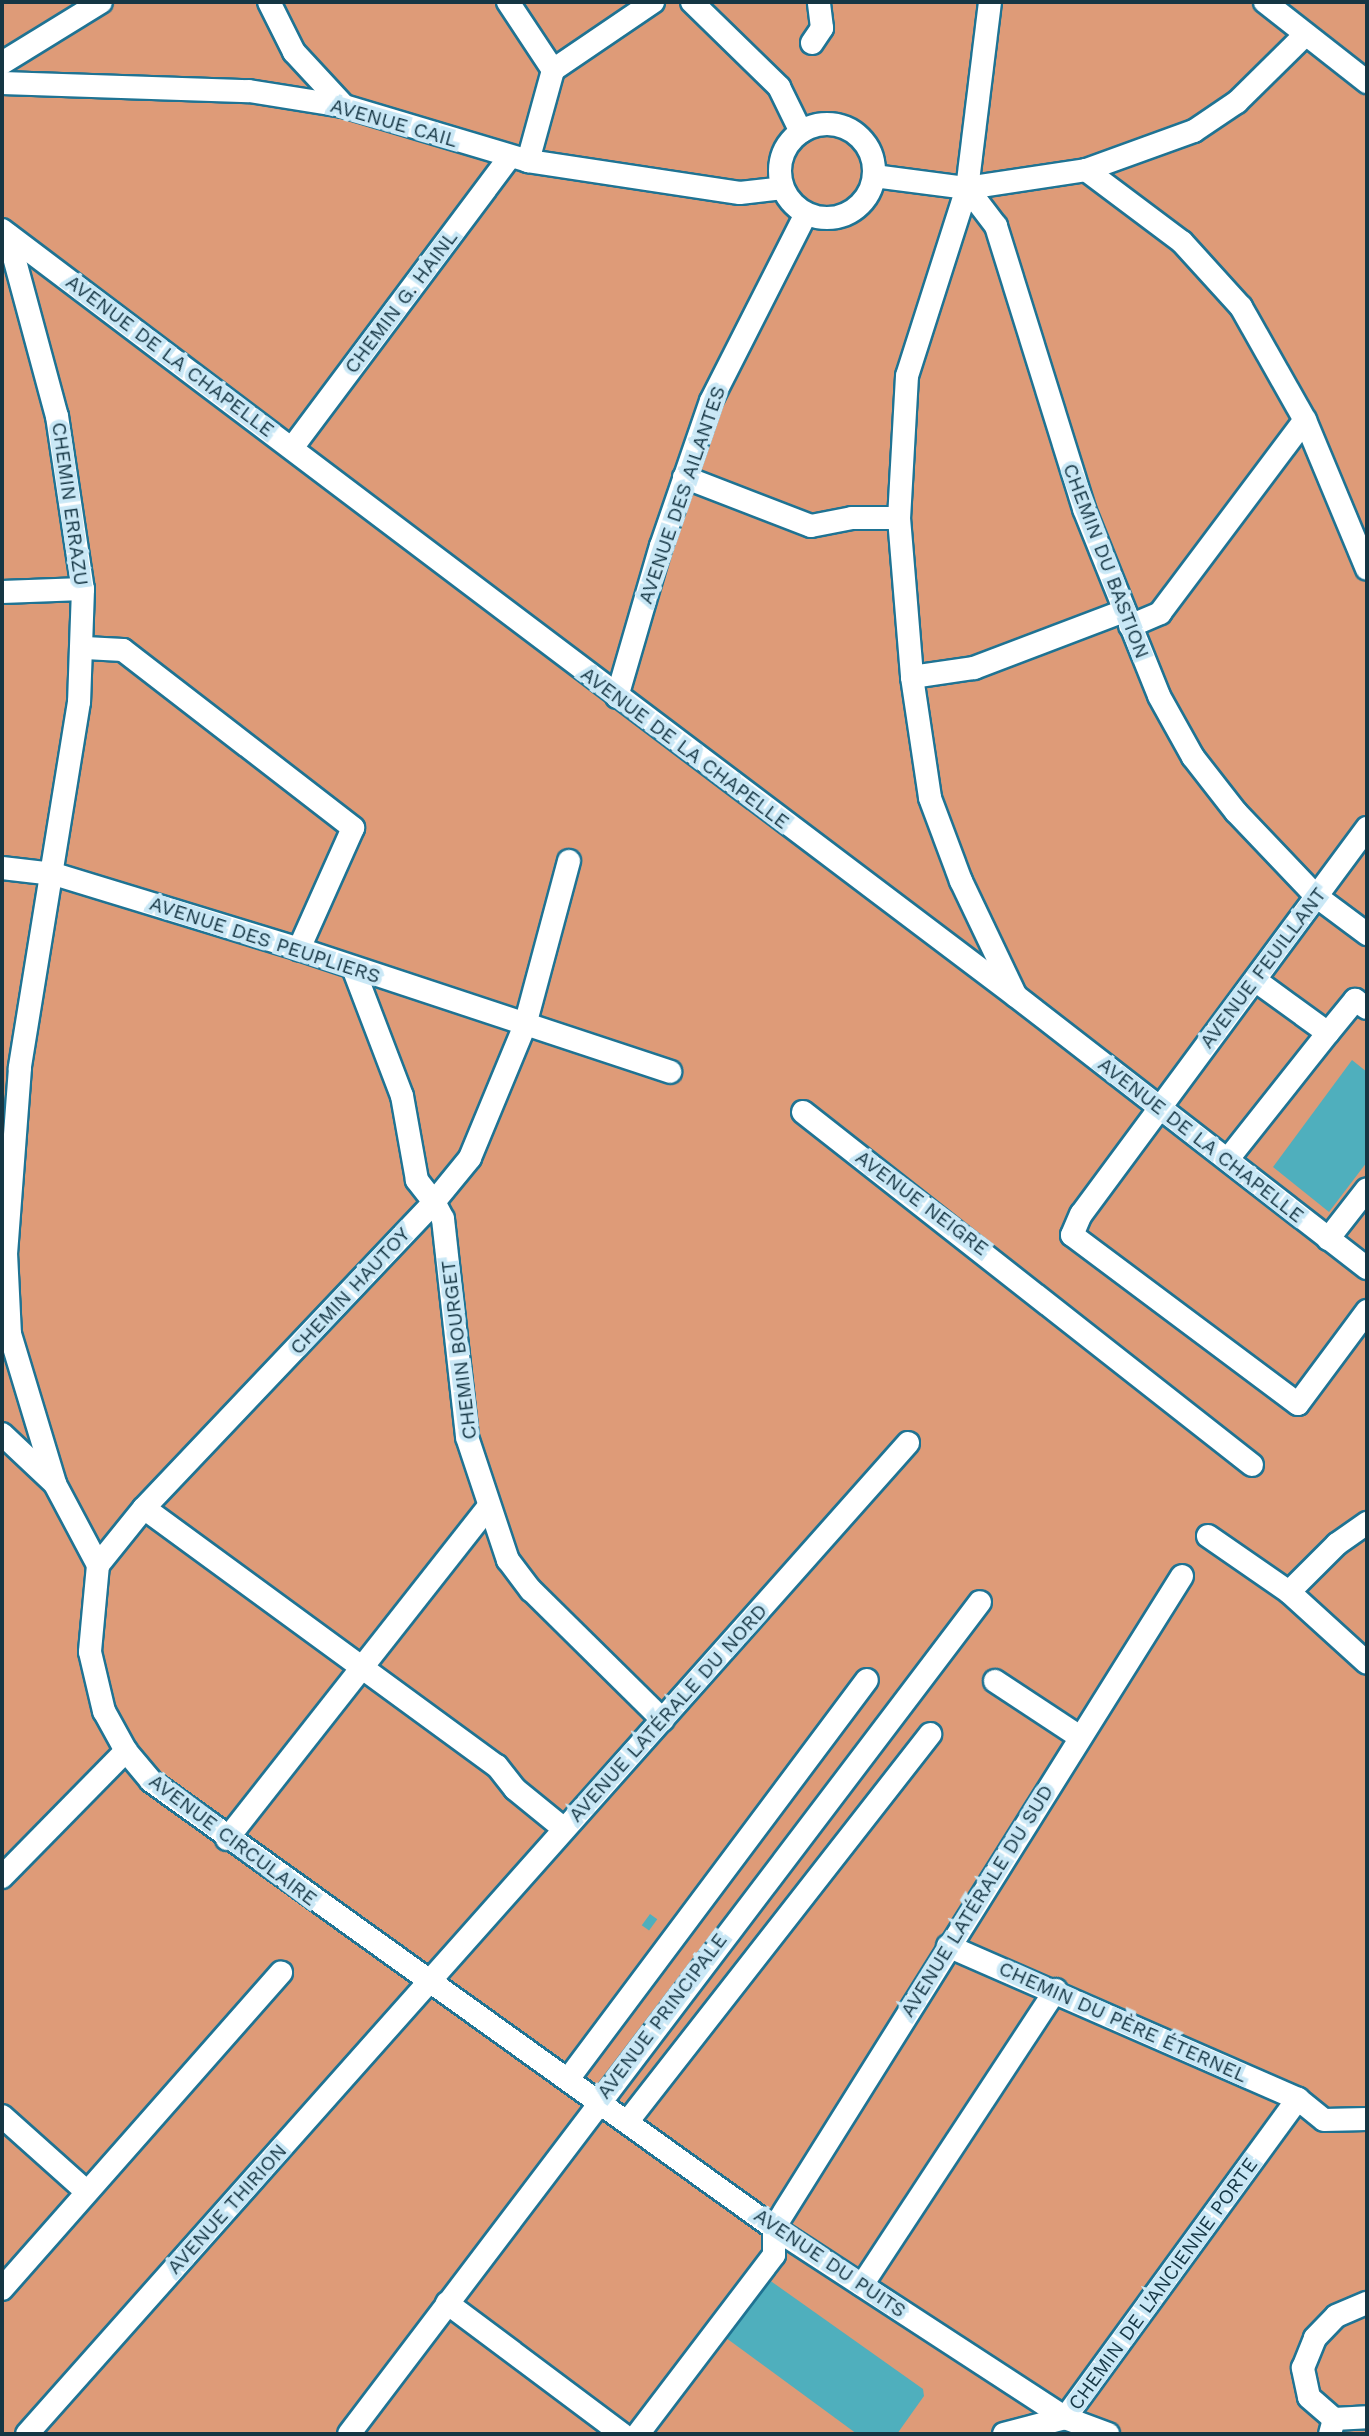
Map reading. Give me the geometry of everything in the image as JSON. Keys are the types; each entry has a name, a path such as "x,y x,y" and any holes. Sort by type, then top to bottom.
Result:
{"lane":[{"path":"2,63 101,2"},
{"path":"269,2 294,52 344,106"},
{"path":"508,2 553,70"},
{"path":"519,159 553,70 653,2"},
{"path":"692,2 779,87 801,132"},
{"path":"812,43 822,28 819,2"},
{"path":"990,2 967,188 907,376 899,518 912,677 930,798 961,881 1016,996"},
{"path":"1265,2 1367,82"},
{"path":"874,176 967,188 1086,170 1194,131 1237,102 1305,35"},
{"name":"AVENUE CAIL","path":"2,83 249,91 344,106 519,159 740,193 783,188"},
{"path":"828,124 847,128 868,148 874,176 864,201 850,212 833,218 806,214 783,188 781,161 801,132 828,124"},
{"name":"CHEMIN G. HAINL","path":"292,448 519,159"},
{"path":"1086,170 1182,242 1212,273 1264,341 1305,420 1367,569"},
{"name":"CHEMIN DU BASTION","path":"967,188 996,226 1036,365 1127,618 1159,696 1193,757 1236,812 1316,896 1367,934"},
{"name":"AVENUE DES AILANTES","path":"617,697 684,477 737,345 806,214"},
{"name":"AVENUE DE LA CHAPELLE","path":"5,232 1016,996 1367,1268"},
{"name":"CHEMIN ERRAZU","path":"5,232 57,416 83,589 85,648 54,874 20,1068 6,1253 10,1334 55,1484"},
{"path":"912,677 974,668 1127,618 1160,613 1305,420"},
{"path":"684,477 811,526 852,518 899,518"},
{"path":"2,592 83,589"},
{"path":"85,648 123,650 353,828 299,949"},
{"name":"AVENUE FEUILLANT","path":"1158,1107 1367,828"},
{"path":"353,968 402,1096 417,1180 434,1202 470,1158 525,1025 569,861"},
{"name":"AVENUE DES PEUPLIERS","path":"2,868 54,874 299,949 525,1025"},
{"path":"1255,980 1328,1033"},
{"path":"1228,1159 1355,1000 1367,1008"},
{"path":"525,1025 670,1072"},
{"path":"1158,1107 1081,1214 1072,1235 1298,1404 1367,1311"},
{"name":"AVENUE NEIGRE","path":"803,1112 1041,1294 1252,1465"},
{"path":"1328,1239 1367,1189"},
{"name":"CHEMIN BOURGET","path":"434,1202 443,1219 467,1437 508,1560 531,1590 663,1720"},
{"name":"CHEMIN HAUTOY","path":"98,1565 144,1508 434,1202"},
{"path":"2,1434 55,1484 98,1565"},
{"name":"AVENUE LATÉRALE DU NORD","path":"428,1984 908,1443"},
{"path":"227,1839 359,1665 488,1507"},
{"path":"144,1508 497,1766 515,1789 564,1829"},
{"path":"1289,1592 1337,1544 1367,1523"},
{"path":"1208,1536 1289,1592 1367,1663"},
{"name":"AVENUE CIRCULAIRE","path":"98,1565 90,1652 104,1711 126,1751 151,1781 428,1984 599,2100"},
{"name":"AVENUE LATÉRALE DU SUD","path":"638,2434 774,2255 774,2228 1182,1576"},
{"name":"AVENUE PRINCIPALE","path":"349,2434 599,2100 980,1602"},
{"name":"AVENUE PRINCIPALE","path":"628,2121 877,1734 867,1680"},
{"path":"995,1681 1080,1737"},
{"name":"AVENUE PRINCIPALE","path":"569,2078 877,1734 930,1734"},
{"path":"2,1877 126,1751"},
{"name":"CHEMIN DU PÈRE ÉTERNEL","path":"948,1946 1056,1990 1298,2099 1324,2120 1367,2119"},
{"path":"2,2289 281,1973"},
{"name":"AVENUE THIRION","path":"27,2434 428,1984"},
{"path":"862,2285 1056,1990"},
{"name":"CHEMIN DE L'ANCIENNE PORTE","path":"1004,2434 1065,2418 1298,2099"},
{"name":"AVENUE DU PUITS","path":"599,2100 774,2228 1065,2418 1108,2434"},
{"path":"2,2116 87,2192"},
{"path":"447,2303 622,2434"},
{"path":"1367,2303 1336,2316 1315,2338 1303,2368 1309,2397 1332,2426 1367,2417"}],"shaded area":[{"path":"2,2 1367,2 1367,2434 2,2434"}],"building":[{"path":"1352,1060 1367,1072 1367,1162 1329,1212 1273,1167"},
{"path":"650,1914 657,1919 649,1931 642,1925"},
{"path":"765,2277 923,2389 924,2396 897,2434 857,2434 722,2335"}]}
